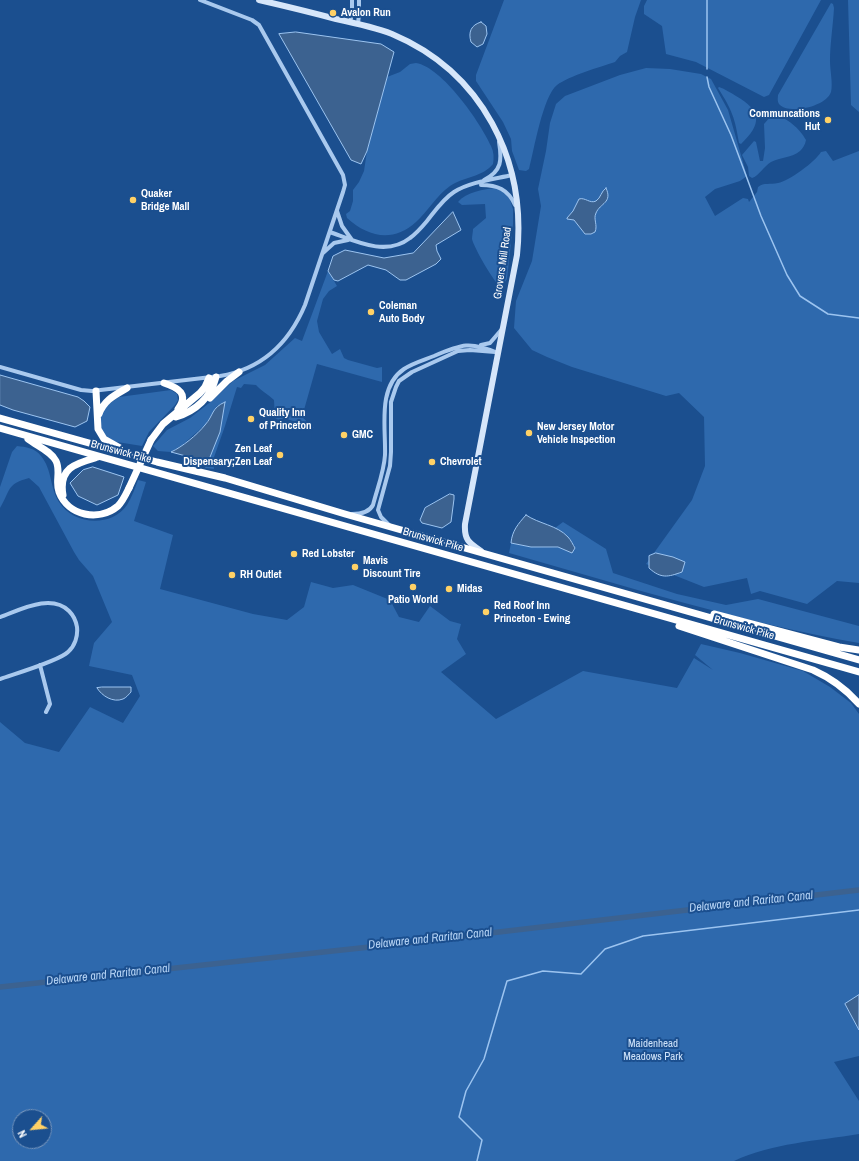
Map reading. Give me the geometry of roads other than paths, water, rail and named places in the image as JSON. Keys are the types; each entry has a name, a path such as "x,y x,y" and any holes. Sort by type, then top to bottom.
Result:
{"highway":[{"path":"172,418 182,415 200,405 239,372"},
{"path":"200,405 210,392 216,377"},
{"path":"23,435 51,454 56,462 59,472 57,483 58,488 62,498 69,506 84,514 101,514 117,506 123,499 151,440 161,426 200,393 209,378"},
{"path":"164,383 178,388 182,396 181,404 172,418"},
{"path":"98,416 107,400 127,388"},
{"path":"96,391 98,416 97,426 102,436 108,442 133,455"},
{"name":"Brunswick Pike","path":"0,418 133,455 225,478 345,514 859,660"},
{"name":"Brunswick Pike","path":"0,428 859,672"},
{"path":"69,506 64,498 62,489 66,473 78,462 99,457"},
{"path":"597,586 839,647 859,650"},
{"path":"609,602 813,670 828,677 842,687 859,704"}],"street":[{"path":"0,367 81,390 96,391 216,377 239,372 257,363 279,347 298,321 305,305 337,211 344,187 342,173 260,26 254,21 200,0"},
{"name":"Grovers Mill Road","path":"259,0 382,31 406,41 430,55 463,83 483,108 504,149 513,175 517,194 519,216 517,255 465,524 465,535 467,541 482,552"},
{"path":"350,22 352,14 352,0"},
{"path":"358,24 359,0"},
{"path":"472,185 491,176 500,165 502,156 496,132"},
{"path":"330,232 373,247 389,247 403,243 416,234 449,195 459,189 513,175"},
{"path":"472,185 492,185 504,189 512,199 519,216"},
{"path":"337,211 342,226 352,240"},
{"path":"322,255 334,243 352,240"},
{"path":"345,514 364,512 371,508 385,457 387,396 392,382 409,366 455,347 490,343 503,327"},
{"path":"477,345 498,353"},
{"path":"393,527 383,520 378,510 390,466 391,402 399,381 412,372 458,351 470,350 498,353"},
{"path":"0,617 50,602 62,606 72,614 75,620 77,632 75,643 64,656 0,679"},
{"path":"40,665 50,704 46,712"}],"waterway":[{"path":"707,0 707,69"},
{"path":"707,77 709,87 731,135 761,216 787,275 800,296 828,314 859,318"},
{"name":"Delaware and Raritan Canal","path":"0,987 379,946 859,890"},
{"path":"477,1161 482,1140 459,1117 466,1091 484,1059 507,981 543,971 581,974 605,949 643,936 859,910"}],"place":[{"name":"Avalon Run","path":"333,13"},
{"name":"Communcations Hut","path":"828,120"},
{"name":"Quaker Bridge Mall","path":"133,200"},
{"name":"Coleman Auto Body","path":"371,312"},
{"name":"Quality Inn of Princeton","path":"251,419"},
{"name":"New Jersey Motor Vehicle Inspection","path":"529,433"},
{"name":"GMC","path":"344,435"},
{"name":"Zen Leaf Dispensary;Zen Leaf","path":"280,455"},
{"name":"Chevrolet","path":"432,462"},
{"name":"Red Lobster","path":"294,554"},
{"name":"Mavis Discount Tire","path":"355,567"},
{"name":"RH Outlet","path":"232,575"},
{"name":"Patio World","path":"413,587"},
{"name":"Midas","path":"449,589"},
{"name":"Red Roof Inn Princeton - Ewing","path":"486,612"}],"park label":[{"name":"Maidenhead Meadows Park","path":"653,1050"}]}
